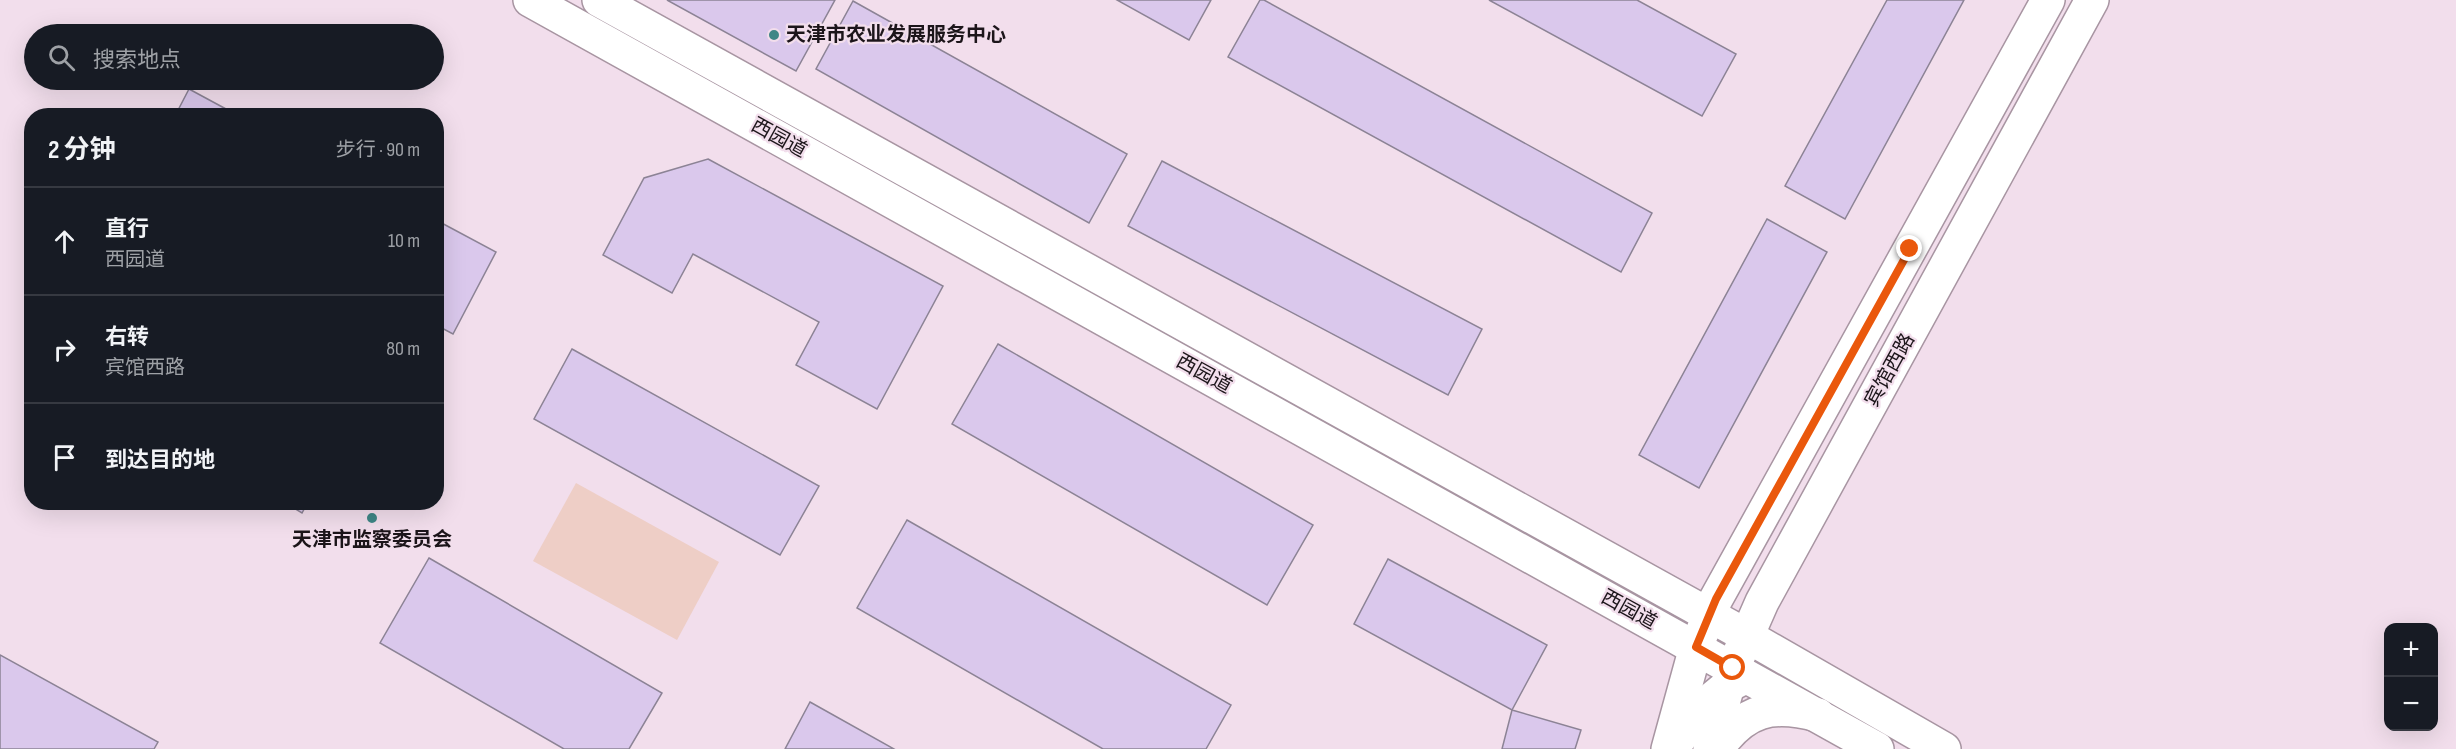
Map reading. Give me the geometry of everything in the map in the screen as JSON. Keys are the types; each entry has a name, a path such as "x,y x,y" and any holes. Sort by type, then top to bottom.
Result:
{"street":[{"name":"西园道","path":"530,0 1696,647 1736,676 1818,715 1877,749"},
{"name":"西园道","path":"599,0 1747,636 1944,749"},
{"name":"宾馆西路","path":"1670,749 1696,647 1716,599 2048,0"},
{"name":"宾馆西路","path":"1710,749 1736,676 1747,636 1762,602 2092,0"},
{"path":"1670,749 1704,706 1736,676 1774,672 1788,673 1838,688"},
{"path":"1717,749 1730,732 1762,711 1794,709 1818,715"}],"shaded area":[{"path":"576,483 719,562 677,640 533,561"}],"building":[{"name":"天津市农业发展服务中心","path":"667,0 835,0 796,71"},
{"path":"1117,0 1211,0 1189,40"},
{"path":"1260,0 1264,0 1652,213 1621,272 1228,57"},
{"path":"1489,0 1637,0 1736,54 1702,116"},
{"path":"1887,0 1964,0 1845,219 1785,186"},
{"path":"853,1 1127,154 1089,223 816,69"},
{"path":"188,90 191,90 224,108 179,108"},
{"path":"708,159 943,286 877,409 796,365 819,322 693,254 672,293 603,255 644,178"},
{"path":"1162,161 1482,329 1448,395 1128,226"},
{"path":"1767,219 1827,252 1699,488 1639,455"},
{"path":"444,224 496,252 453,334 444,329"},
{"path":"998,344 1313,525 1267,605 952,424"},
{"path":"572,349 819,486 780,555 534,419"},
{"path":"907,520 1231,705 1206,749 1103,749 857,608"},
{"path":"429,558 662,693 629,749 564,749 380,643"},
{"path":"1388,559 1547,645 1512,710 1354,624"},
{"path":"0,655 158,742 154,749 0,749"},
{"path":"810,702 894,749 785,749"},
{"path":"1512,710 1581,730 1575,749 1502,749"}],"place":[{"name":"天津市农业发展服务中心","path":"774,35"},
{"name":"天津市监察委员会","path":"372,518"}],"route":[{"path":"1733,668 1696,647 1716,599 1910,249"}]}
